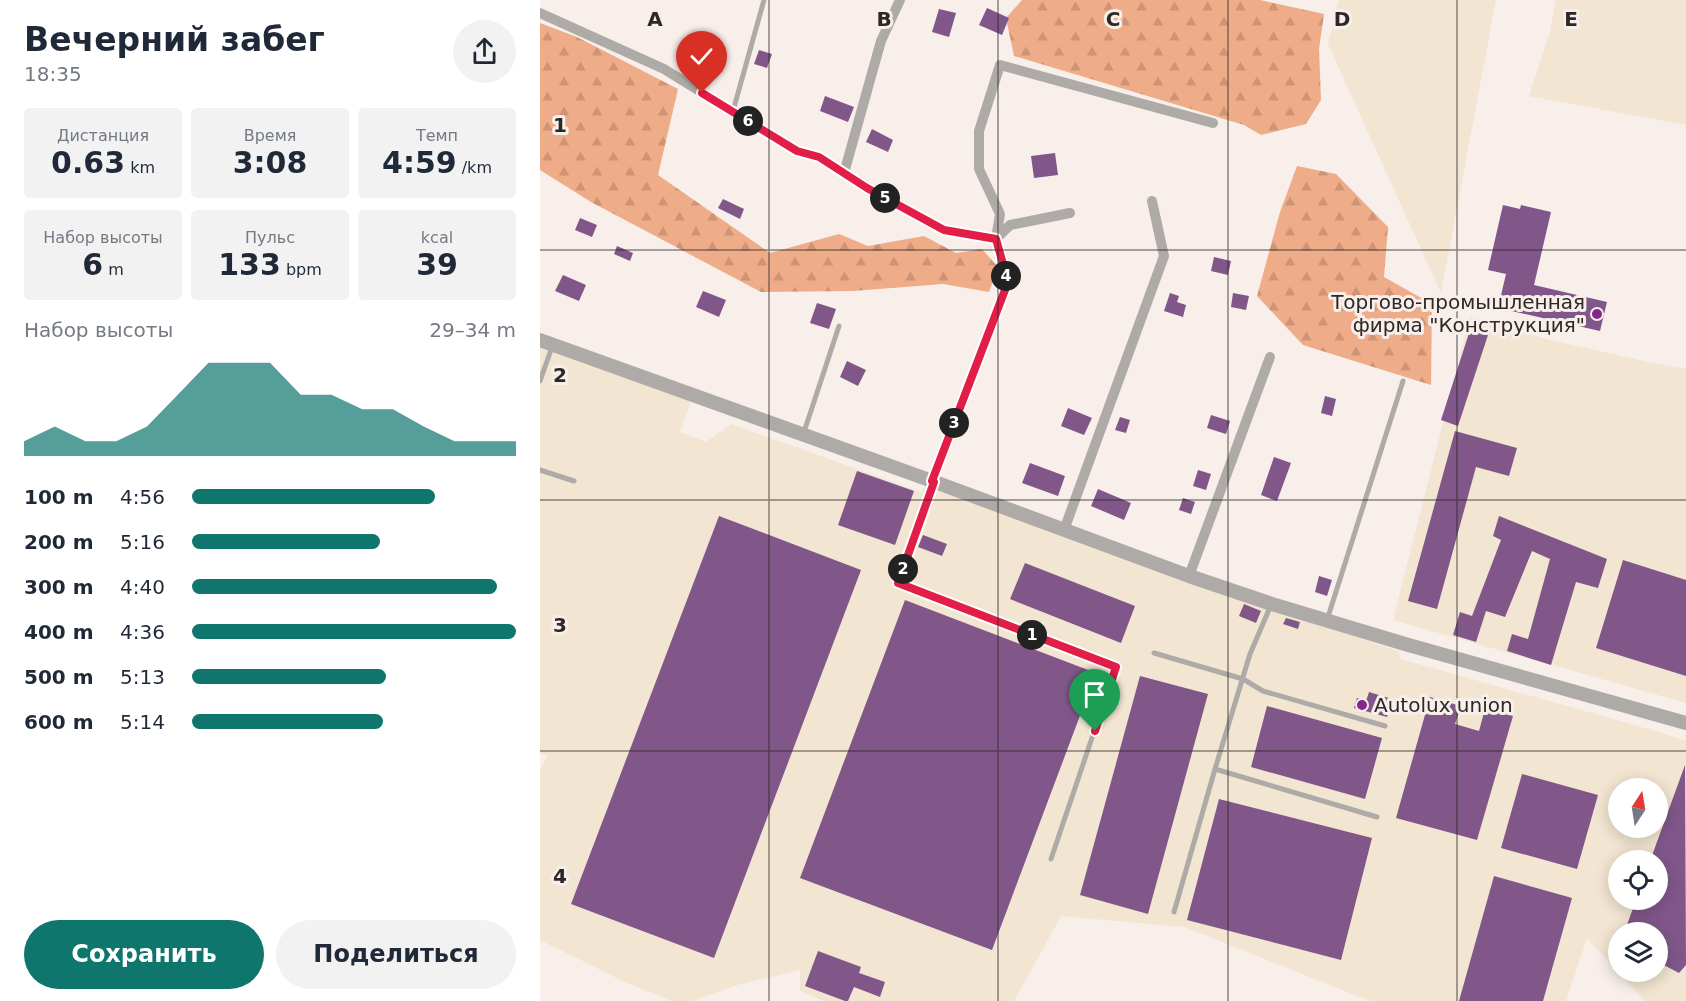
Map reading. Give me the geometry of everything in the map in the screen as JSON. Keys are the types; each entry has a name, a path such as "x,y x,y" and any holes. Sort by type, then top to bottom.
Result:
{"street":[{"path":"844,173 881,41 900,0"},
{"path":"540,13 664,69 797,151 819,157 867,188 944,230 996,239"},
{"path":"933,482 1008,282 996,239 1000,214 979,169 979,131 1000,65 1213,123"},
{"path":"1064,530 1164,256 1152,201"},
{"path":"996,239 1010,225 1070,213"},
{"path":"546,343 1272,604 1686,723"},
{"path":"1189,576 1270,357"}],"lane":[{"path":"733,112 764,0"},
{"path":"803,435 839,326"},
{"path":"540,381 546,343"},
{"path":"1327,621 1403,381"},
{"path":"540,470 574,481"},
{"path":"933,482 898,583 1116,667 1051,860"},
{"path":"1174,912 1250,654 1272,604"},
{"path":"1154,653 1243,679 1263,691 1385,726"},
{"path":"1215,770 1377,817"}],"shaded area":[{"path":"1339,0 1496,0 1441,293 1328,44"},
{"path":"1556,0 1686,0 1686,125 1529,96 1550,32"},
{"path":"1470,316 1546,339 1686,369 1686,703 1393,620"},
{"path":"540,347 691,400 680,432 706,442 731,424 921,492 926,485 1162,572 1398,651 1401,659 1686,741 1686,1001 1645,1001 1627,982 1668,982 1668,922 1608,922 1608,961 1587,938 1566,1001 1370,1001 1185,927 1061,916 1014,1001 823,1001 800,991 800,970 737,985 692,1001 672,1001 627,983 540,940 540,771 547,756 540,752"}],"green space":[{"path":"1022,0 1260,0 1324,14 1319,49 1321,100 1306,124 1261,135 1244,125 1014,56 1006,18"},
{"path":"540,23 577,37 678,89 658,175 770,253 839,234 868,246 924,236 956,253 982,249 998,267 989,292 943,284 853,291 761,292 591,202 540,170"},
{"path":"1297,166 1336,174 1388,227 1384,277 1432,304 1431,385 1303,345 1257,296 1280,212"}],"building":[{"path":"987,8 1009,18 1002,35 979,25"},
{"path":"939,9 956,13 949,37 932,32"},
{"path":"759,50 772,54 767,68 754,64"},
{"path":"825,96 854,107 848,122 820,111"},
{"path":"872,129 893,140 888,152 866,142"},
{"path":"1055,153 1058,175 1034,178 1031,156"},
{"path":"723,199 744,209 740,219 718,208"},
{"path":"1503,205 1520,209 1521,205 1551,212 1534,285 1607,302 1600,331 1498,308 1506,274 1488,270"},
{"path":"580,218 597,225 592,237 575,230"},
{"path":"617,246 633,253 630,261 614,254"},
{"path":"1214,257 1231,261 1228,275 1211,271"},
{"path":"563,275 586,285 579,301 555,291"},
{"path":"703,291 726,300 719,317 696,307"},
{"path":"1170,293 1179,296 1177,302 1186,305 1183,317 1164,311"},
{"path":"1233,293 1249,296 1246,310 1231,307"},
{"path":"817,303 836,309 829,329 810,323"},
{"path":"1470,330 1488,335 1458,426 1441,420"},
{"path":"847,361 866,370 858,386 840,377"},
{"path":"1325,396 1336,399 1332,416 1321,413"},
{"path":"1068,408 1092,418 1084,435 1061,426"},
{"path":"1211,415 1230,421 1226,434 1207,428"},
{"path":"1120,417 1130,420 1126,433 1115,430"},
{"path":"1455,431 1517,448 1509,476 1476,467 1437,609 1408,601"},
{"path":"1274,457 1291,463 1277,501 1261,495"},
{"path":"1030,463 1065,476 1058,496 1022,483"},
{"path":"1198,470 1211,474 1206,490 1193,486"},
{"path":"857,471 914,491 895,545 838,525"},
{"path":"1098,489 1131,503 1124,520 1091,506"},
{"path":"1183,498 1195,502 1191,514 1179,510"},
{"path":"719,516 861,570 714,958 571,904"},
{"path":"1499,516 1607,559 1598,588 1576,582 1551,665 1507,651 1512,634 1528,639 1550,559 1532,551 1505,617 1486,611 1476,642 1453,635 1460,612 1472,616 1501,540 1493,536"},
{"path":"923,535 947,544 942,556 918,547"},
{"path":"1623,560 1686,580 1686,676 1596,648"},
{"path":"1025,563 1135,606 1121,643 1010,599"},
{"path":"1319,576 1332,580 1327,596 1315,592"},
{"path":"905,600 1096,673 992,950 800,878"},
{"path":"1244,604 1261,611 1256,623 1239,616"},
{"path":"1286,618 1300,622 1298,629 1283,624"},
{"path":"1140,676 1208,694 1148,914 1080,895"},
{"path":"1369,692 1392,699 1387,717 1354,708 1357,698 1366,701"},
{"path":"1430,697 1461,706 1455,724 1479,731 1485,709 1513,716 1477,840 1396,818"},
{"path":"1267,706 1382,738 1365,799 1251,767"},
{"path":"1685,765 1686,965 1679,973 1668,967 1668,922 1628,922 1632,910 1668,910 1668,850 1654,850 1658,838 1668,838 1668,812"},
{"path":"1522,774 1598,795 1577,869 1501,848"},
{"path":"1219,799 1372,838 1341,960 1187,920"},
{"path":"1494,876 1572,898 1543,1001 1459,1001"},
{"path":"818,951 861,967 859,973 885,982 880,997 854,987 848,1001 845,1001 805,986"}],"place":[{"name":"Торгово-промышленная фирма \"Конструкция\"","path":"1597,314"},
{"name":"Autolux union","path":"1362,705"}],"route":[{"path":"702,93 797,151 819,157 867,188 944,230 996,239 1008,282 932,481 934,482 898,583 1116,667 1095,731"}]}
